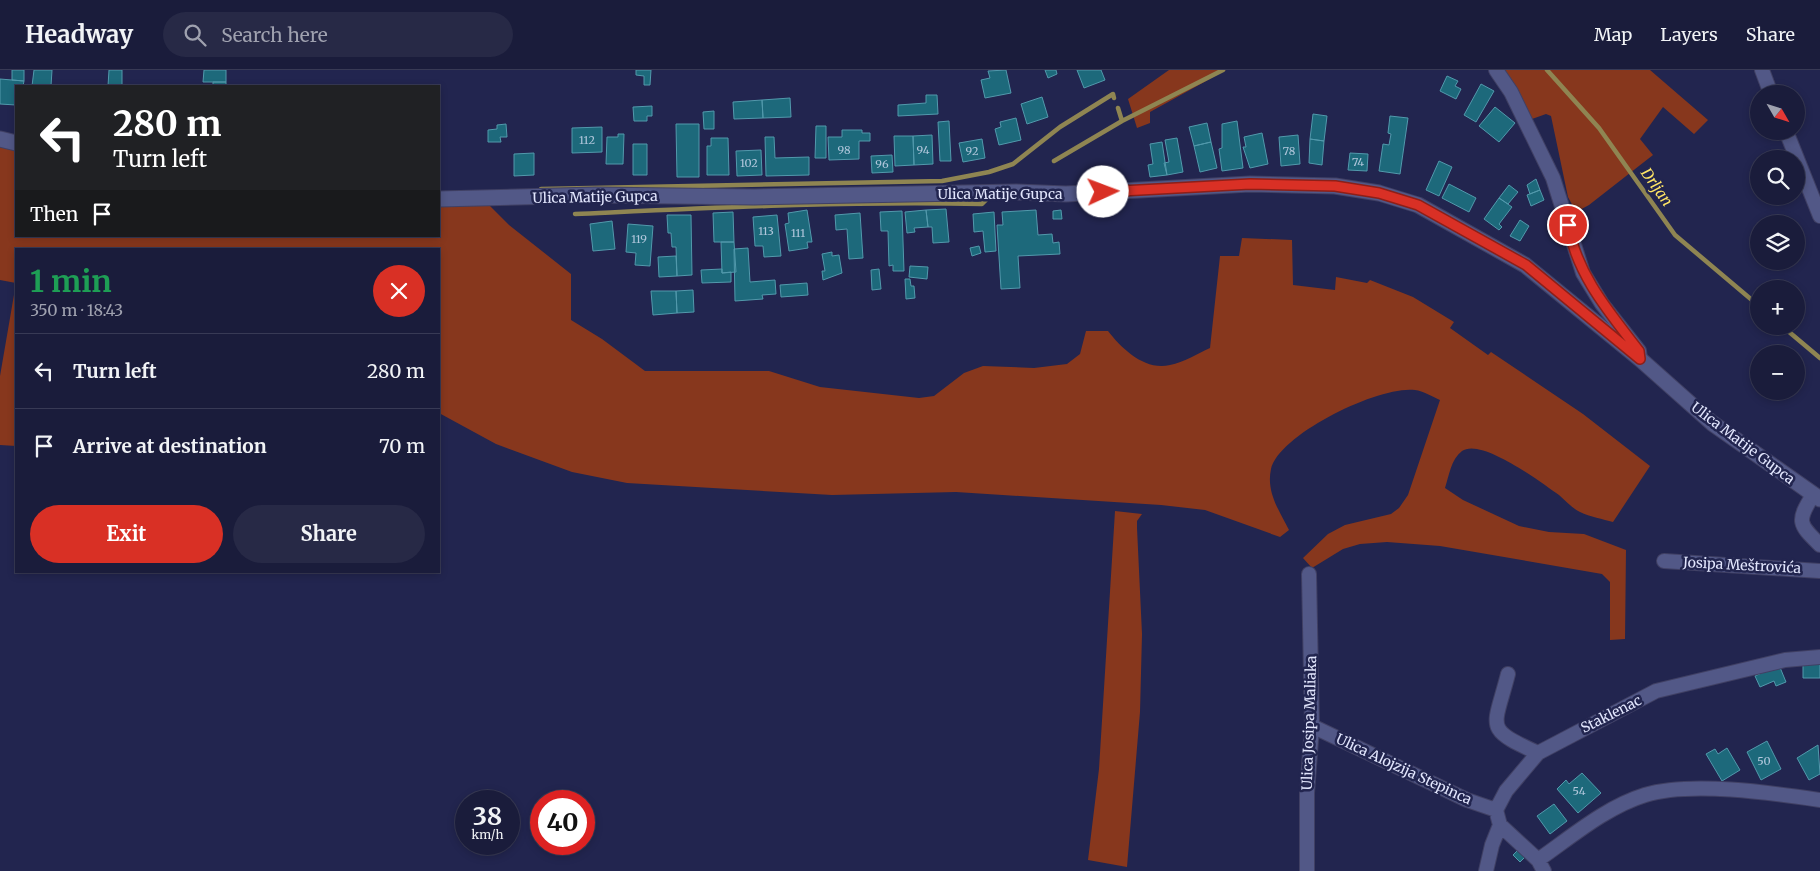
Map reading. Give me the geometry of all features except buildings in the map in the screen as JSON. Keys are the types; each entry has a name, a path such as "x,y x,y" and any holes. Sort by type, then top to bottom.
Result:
{"street":[{"path":"1496,70 1511,92 1553,178 1583,273 1602,304 1639,351 1640,359"},
{"path":"1762,70 1768,85"},
{"path":"0,139 15,142"},
{"path":"1790,140 1820,216"},
{"name":"Ulica Matije Gupca","path":"440,199 596,195 754,197 1016,192 1066,194 1250,184 1335,186 1379,193 1418,205 1526,265 1640,359 1712,423 1816,497"},
{"path":"1816,497 1801,514 1802,525 1808,535 1820,545"},
{"name":"Josipa Meštrovića","path":"1664,561 1820,571"},
{"name":"Ulica Josipa Maliaka","path":"1307,871 1307,792 1312,726 1309,574"},
{"name":"Staklenac","path":"1496,810 1506,791 1538,753 1656,691 1785,660 1820,657"},
{"path":"1508,674 1495,723 1499,733 1538,753"},
{"name":"Ulica Alojzija Stepinca","path":"1312,726 1468,800 1496,810"},
{"path":"1496,810 1500,824 1541,866 1616,808 1645,795 1675,789 1768,793 1820,800"},
{"path":"1486,871 1492,845 1500,824"}],"shaded area":[{"path":"1169,70 1226,70 1150,112 1150,123 1137,128 1128,99"},
{"path":"1501,70 1650,70 1708,120 1694,134 1663,107 1640,139 1653,155 1589,205 1576,212 1568,197 1551,116 1546,114 1532,119"},
{"path":"0,144 15,147 15,237 440,237 440,206 489,205 509,225 571,274 571,320 602,339 645,371 769,371 820,387 919,398 934,396 964,373 983,366 1034,368 1067,364 1080,354 1086,331 1108,331 1127,351 1143,362 1152,365 1170,365 1185,360 1210,348 1220,256 1239,256 1242,238 1292,240 1293,285 1335,290 1336,277 1367,283 1370,280 1413,297 1454,322 1450,328 1488,355 1491,352 1583,414 1650,466 1613,522 1577,511 1559,495 1526,472 1483,450 1471,448 1458,454 1451,468 1445,488 1463,500 1519,526 1549,532 1584,534 1626,550 1625,639 1610,640 1610,582 1602,574 1440,546 1387,542 1360,544 1343,549 1312,568 1303,558 1328,534 1345,525 1391,514 1399,508 1408,495 1440,400 1415,390 1379,395 1333,414 1292,441 1278,455 1271,469 1270,485 1274,501 1289,530 1280,537 1205,510 1161,505 956,492 832,495 627,483 572,472 496,444 440,414 440,248 15,248 15,283 0,280"},
{"path":"15,289 15,446 0,445 0,376"},
{"path":"1115,511 1142,514 1137,521 1142,634 1140,712 1127,867 1088,860 1099,769"}],"waterway":[{"path":"1054,161 1122,121 1223,70"},
{"name":"Drljan","path":"1547,70 1599,128 1675,235 1750,298"},
{"path":"541,189 942,181 989,172 1013,164 1060,127 1113,94 1114,98"},
{"path":"1118,108 1122,121"},
{"path":"575,214 829,204 982,204 986,200"},
{"name":"Drljan","path":"1793,335 1820,358"}],"route":[{"path":"1103,192 1250,184 1335,186 1379,193 1418,205 1526,265 1640,359 1639,351 1602,304 1583,273 1570,238 1568,225"}]}
